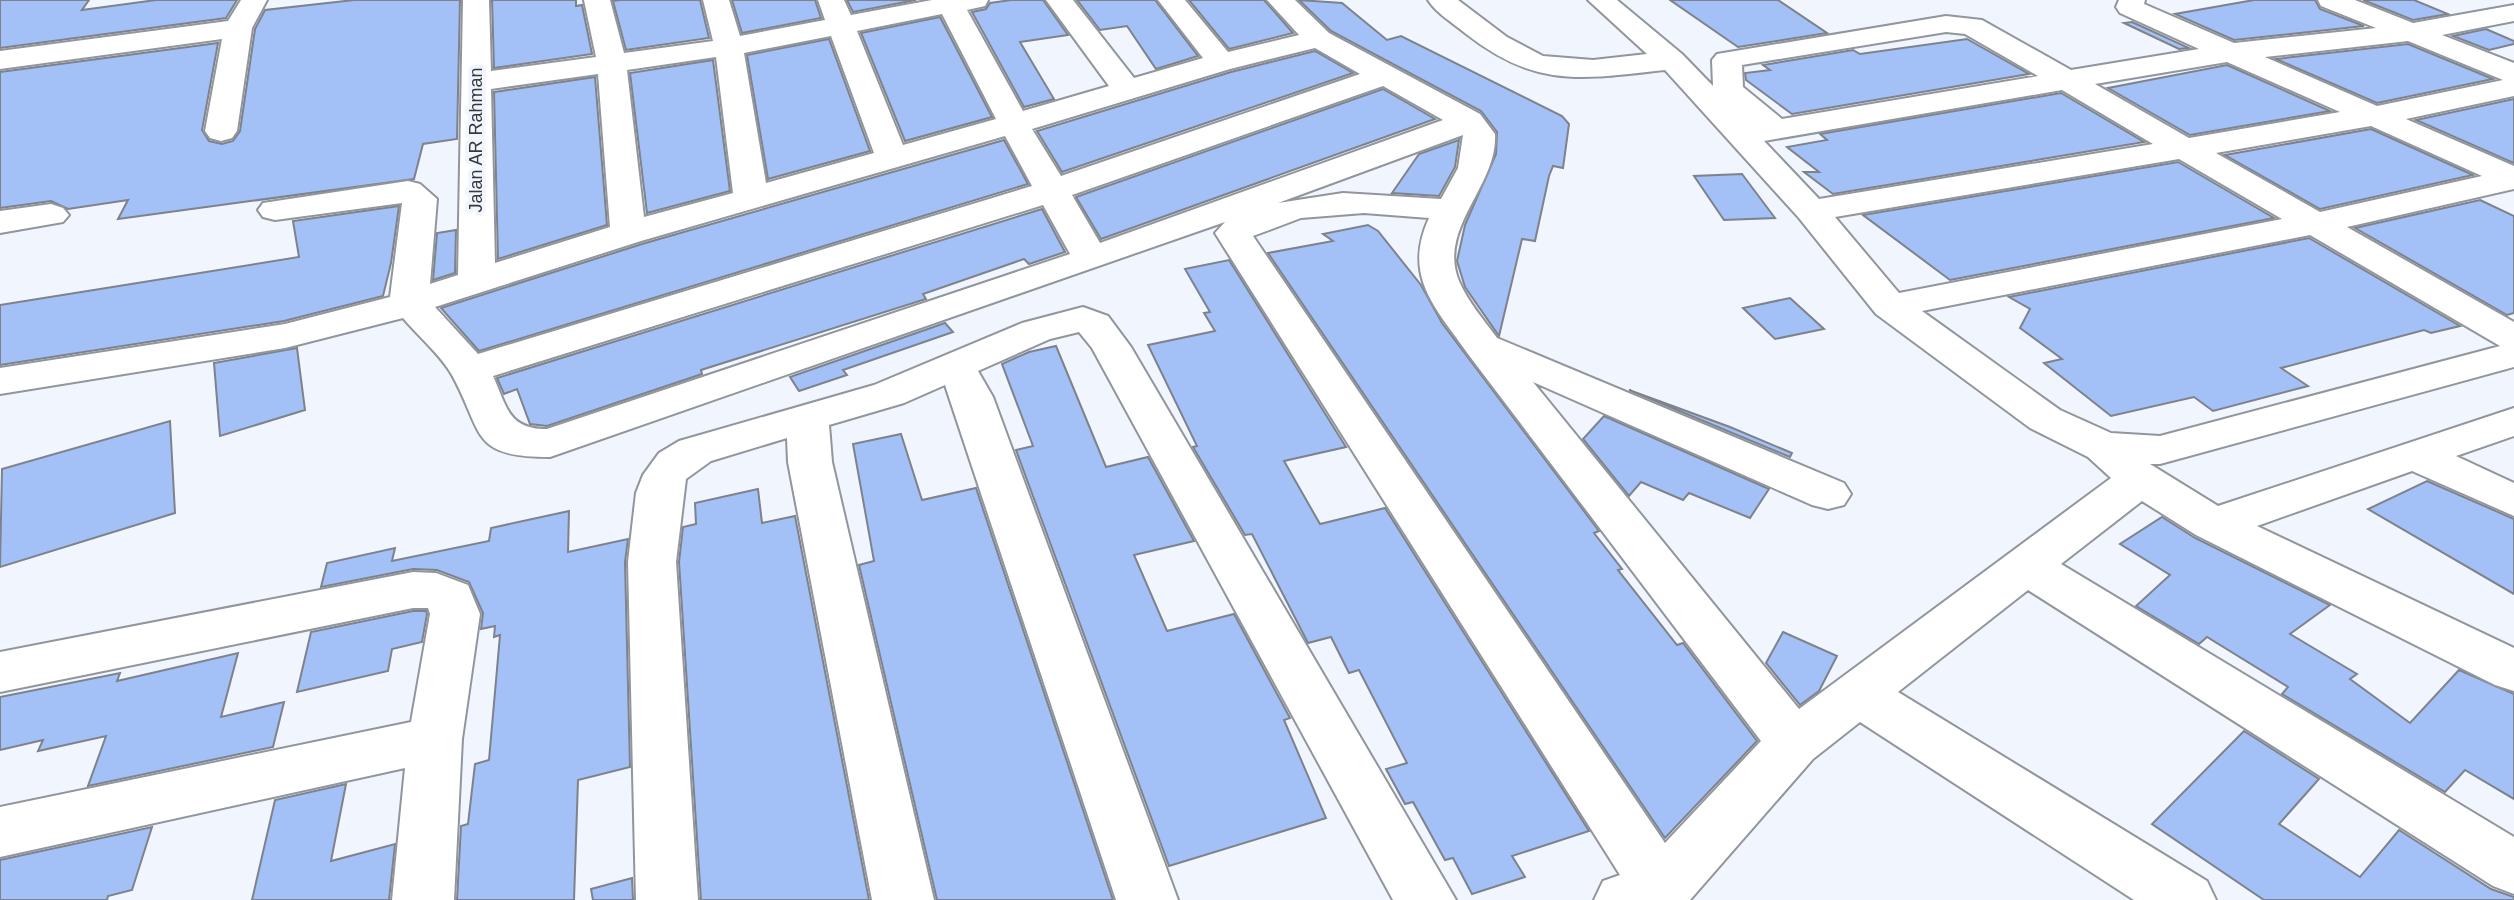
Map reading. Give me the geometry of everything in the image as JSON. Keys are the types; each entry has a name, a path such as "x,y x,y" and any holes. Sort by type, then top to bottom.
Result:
{"street":[{"path":"221,131 238,28 254,0"},
{"name":"Jalan AR Rahman","path":"476,0 477,280"},
{"path":"597,0 612,63 628,233"},
{"path":"716,0 729,47 751,197"},
{"path":"1059,0 1127,89"},
{"path":"1171,0 1221,62"},
{"path":"1280,0 1319,39 1469,121 1480,141 1476,163 1450,210 1435,250 1436,271 1482,346 1794,743"},
{"path":"1441,0 1518,57 1546,66 1581,67 1672,60"},
{"path":"1601,0 1757,132 2234,52 2406,33 2514,13"},
{"path":"2132,0 2130,7 2141,13 2514,178"},
{"path":"2331,0 2406,33 2514,74"},
{"path":"475,82 729,47 836,12 958,2 1014,124 1091,259"},
{"path":"836,12 892,158"},
{"path":"2514,338 1992,37 1961,23 1727,60 1728,90 1811,211 1890,306 2045,419 2104,447 2140,479 2213,524 2514,671"},
{"path":"0,60 238,28"},
{"path":"0,381 285,336 369,316 409,301 751,197 1014,124 1221,62 1319,39"},
{"path":"470,370 1051,191 1385,75"},
{"path":"1811,211 2375,116 2514,87"},
{"path":"275,210 408,191 420,199 409,301 470,370 495,427 505,438 516,443 550,443 1091,259 1469,121"},
{"path":"1890,306 2312,224 2514,178"},
{"path":"1450,210 1360,201 1323,202 1252,221 1233,233 1643,894 1794,743 2140,479"},
{"path":"0,222 51,215"},
{"path":"667,900 652,562 659,493 665,475 675,463 695,451 889,394 1046,328 1083,319 1094,324 1111,347 1425,900"},
{"path":"1482,346 1828,494"},
{"path":"2104,447 2160,450 2514,355"},
{"path":"955,365 972,397 1147,900"},
{"path":"807,419 810,462 903,900"},
{"path":"2213,524 2514,421"},
{"path":"2415,455 2514,501"},
{"path":"2026,566 2514,868"},
{"path":"0,672 413,590 436,591 450,598 455,614 435,739 423,900"},
{"path":"1857,693 2185,900"},
{"path":"0,832 435,739"}],"building":[{"path":"0,0 89,0 82,10 156,0 237,0 226,18 0,48"},
{"path":"354,0 460,0 457,139 423,144 414,179 118,219 128,200 68,209 51,201 0,208 0,72 218,43 202,130 209,141 222,144 233,141 240,131 255,29 265,10"},
{"path":"492,0 576,0 576,6 582,5 592,54 494,68"},
{"path":"700,0 709,38 626,50 613,1"},
{"path":"732,0 815,0 821,18 742,33"},
{"path":"847,0 916,0 853,12"},
{"path":"1043,0 1068,35 1020,42 1054,99 1024,107 972,12 986,9 990,3"},
{"path":"1077,0 1155,0 1198,56 1156,69 1127,26 1100,30"},
{"path":"1189,0 1264,0 1293,33 1229,49"},
{"path":"1299,0 1342,3 1387,40 1401,36 1562,116 1569,124 1563,168 1553,166 1549,176 1535,241 1522,239 1499,336 1465,287 1457,261 1465,225 1496,154 1497,132 1481,111 1331,31"},
{"path":"1670,0 1778,0 1827,33 1738,47"},
{"path":"2254,0 2315,0 2320,9 2364,26 2234,40 2175,14"},
{"path":"2363,0 2414,0 2448,14 2413,20"},
{"path":"940,17 992,117 905,141 861,33"},
{"path":"2132,22 2189,48 2179,49 2124,23"},
{"path":"2486,29 2514,41 2514,44 2489,50 2453,36"},
{"path":"829,39 870,151 768,179 747,55"},
{"path":"1967,39 2029,74 1792,114 1746,80 1745,73 1770,70 1763,65 1853,50 1860,54"},
{"path":"2408,44 2493,79 2377,103 2276,59"},
{"path":"1315,51 1353,73 1062,172 1037,131 1231,72"},
{"path":"713,60 730,191 647,213 630,73"},
{"path":"2227,65 2330,111 2190,135 2108,88"},
{"path":"595,77 607,225 498,259 494,92"},
{"path":"1383,89 1435,119 1101,239 1076,197"},
{"path":"2061,93 2144,142 1833,194 1804,172 1819,172 1787,147 1827,140 1820,134"},
{"path":"2514,99 2514,163 2416,120"},
{"path":"2371,129 2473,175 2320,209 2225,155"},
{"path":"1004,140 1028,184 479,351 441,308 642,244"},
{"path":"1459,140 1455,167 1439,196 1392,193 1419,154"},
{"path":"2178,162 2274,218 1950,280 1863,215"},
{"path":"1742,174 1775,218 1724,220 1694,176"},
{"path":"2480,200 2514,216 2514,313 2507,315 2355,228"},
{"path":"399,206 383,296 284,321 0,365 0,305 299,257 293,221"},
{"path":"1042,209 1065,252 1029,264 1024,259 923,294 926,299 701,370 702,374 547,426 530,424 517,389 504,394 497,378"},
{"path":"1368,225 1378,231 1421,285 1442,323 1599,531 1594,533 1622,569 1618,570 1677,645 1683,643 1757,741 1665,838 1268,253 1333,241 1323,234"},
{"path":"456,230 455,273 433,280 437,233"},
{"path":"2309,238 2460,326 2431,333 2424,330 2281,368 2308,386 2213,411 2194,397 2111,416 2044,363 2062,359 2020,328 2030,309 2009,297"},
{"path":"1229,260 1346,447 1284,461 1320,524 1385,508 1589,831 1512,856 1525,877 1472,894 1453,858 1445,860 1413,802 1405,804 1386,769 1407,763 1359,670 1349,673 1331,637 1308,643 1252,534 1245,535 1193,447 1197,446 1148,345 1215,331 1204,313 1210,312 1185,269"},
{"path":"1790,298 1824,329 1775,339 1743,308"},
{"path":"945,323 953,332 843,370 847,375 799,391 790,377"},
{"path":"1056,346 1106,467 1148,457 1194,541 1134,555 1167,631 1234,614 1290,718 1284,720 1326,818 1169,866 1016,450 1033,446 1002,364 1029,352"},
{"path":"297,348 305,410 220,436 214,363"},
{"path":"1629,390 1730,427 1792,453 1790,457"},
{"path":"1604,416 1769,489 1750,518 1689,493 1683,500 1641,482 1629,496 1583,439"},
{"path":"170,421 175,513 0,567 2,469"},
{"path":"901,434 922,500 976,488 1113,900 937,900 859,565 874,561 853,444"},
{"path":"2427,481 2514,519 2514,594 2368,509"},
{"path":"758,489 762,523 795,516 869,900 701,900 679,562 683,527 696,524 695,503"},
{"path":"569,511 568,552 628,539 625,562 630,767 578,780 574,900 457,900 461,826 468,824 475,764 489,760 500,635 494,637 495,626 481,629 483,613 469,582 437,570 413,569 321,587 327,563 395,548 392,561 489,541 491,528"},
{"path":"2162,517 2195,538 2330,605 2290,634 2357,674 2350,679 2410,723 2459,670 2514,694 2514,799 2465,770 2445,792 2282,694 2288,687 2207,637 2199,644 2136,606 2170,575 2120,544"},
{"path":"426,611 427,614 422,642 392,649 388,671 297,692 311,632"},
{"path":"1783,632 1837,656 1819,691 1800,705 1766,663"},
{"path":"238,653 221,717 284,702 273,747 88,786 106,736 38,751 43,740 0,750 0,697 120,673 117,681"},
{"path":"2244,731 2319,779 2279,824 2360,877 2399,830 2491,889 2514,897 2514,900 2264,900 2152,824"},
{"path":"346,784 331,861 395,844 389,900 252,900 275,800"},
{"path":"152,827 132,890 108,896 107,900 0,900 0,860"},
{"path":"632,878 633,900 593,900 591,889"}]}
